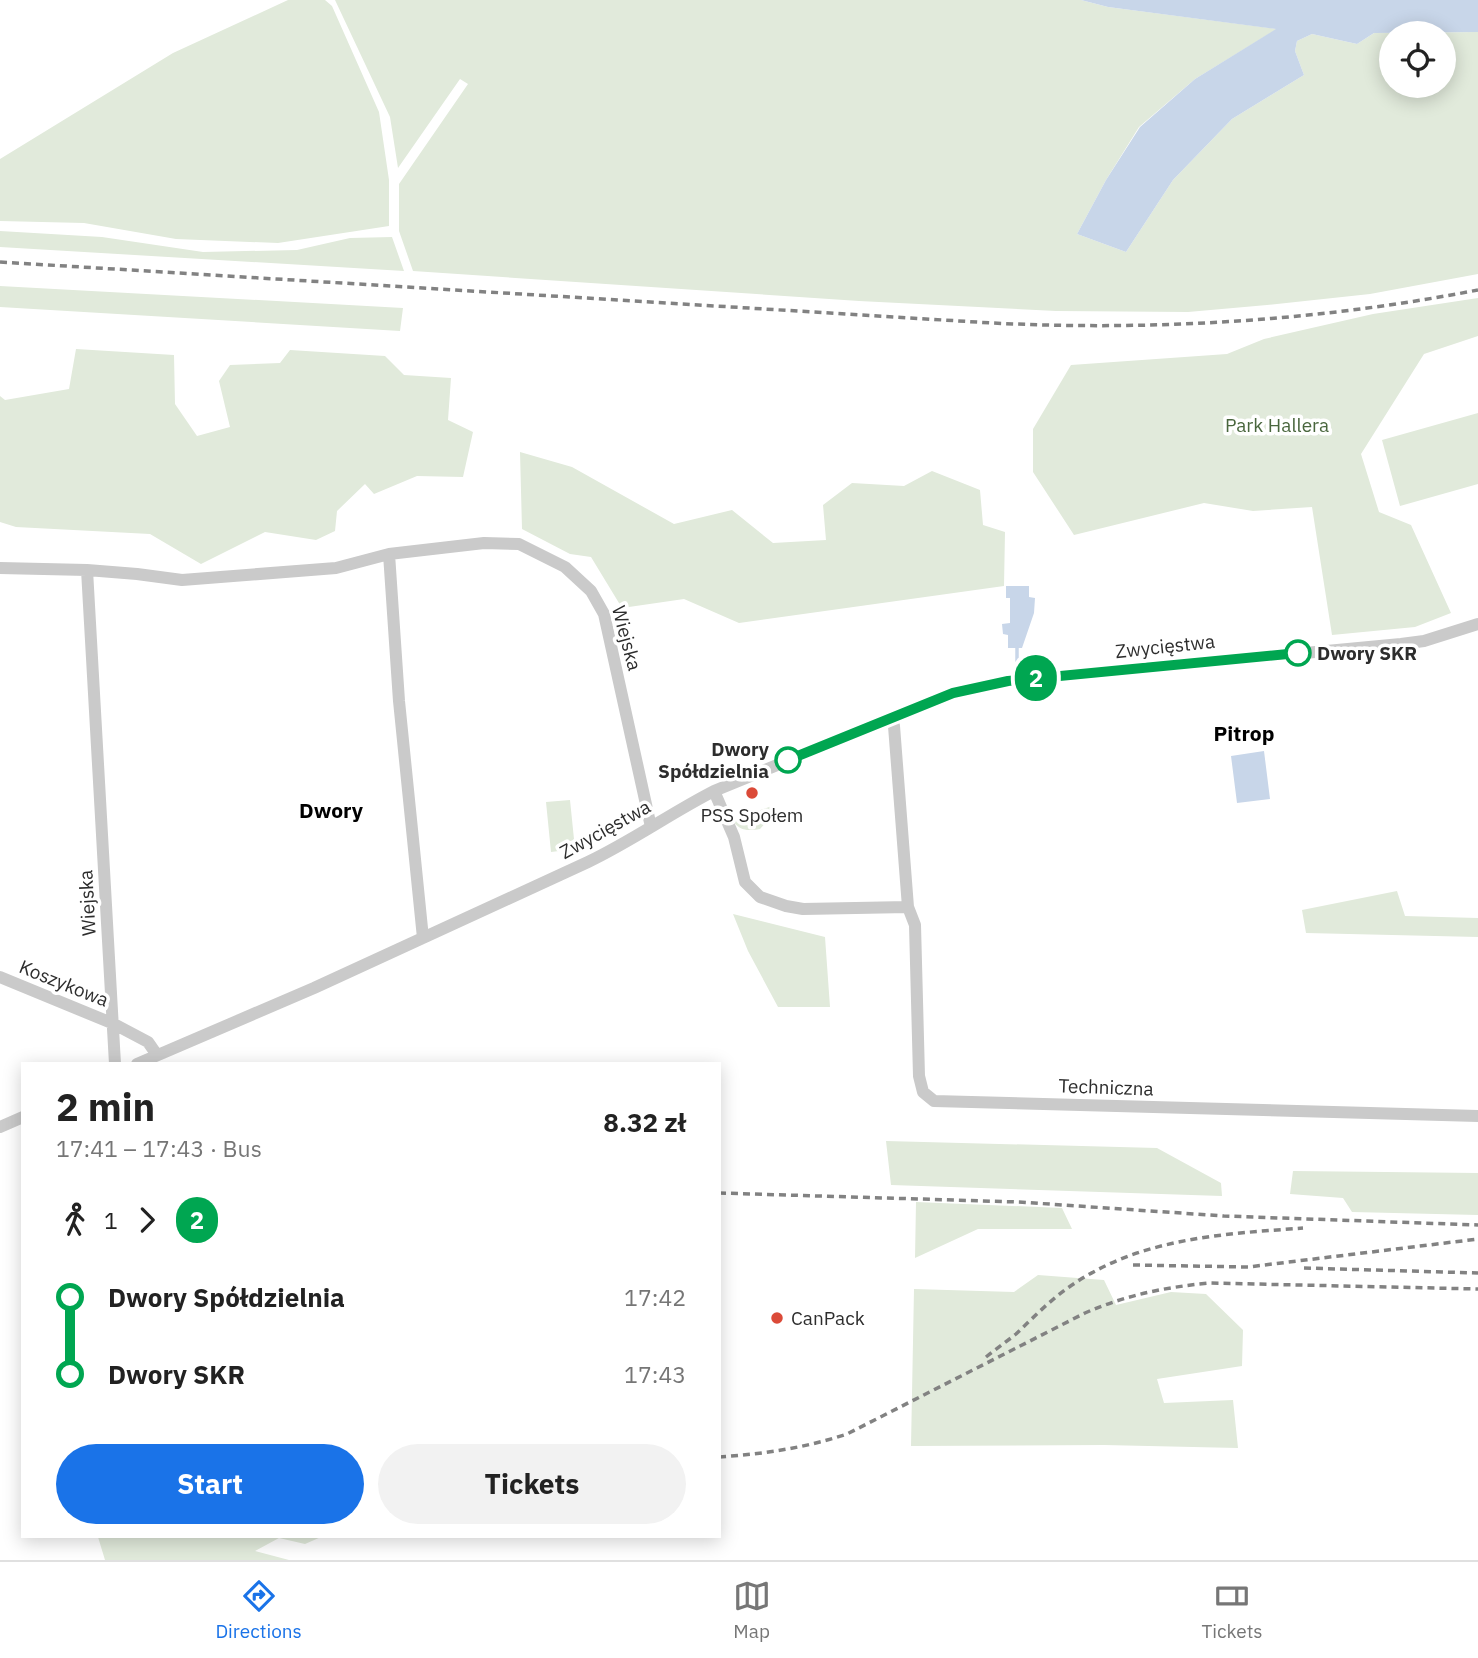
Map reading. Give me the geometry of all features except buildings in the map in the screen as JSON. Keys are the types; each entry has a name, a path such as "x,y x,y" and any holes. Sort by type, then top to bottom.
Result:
{"street":[{"name":"Wiejska","path":"0,569 137,573 182,580 336,568 389,554 484,543 519,544 565,567 591,591 604,614 651,827"},
{"path":"389,554 399,701 423,938"},
{"name":"Wiejska","path":"87,570 114,1024"},
{"name":"Zwycięstwa","path":"142,1062 314,988 588,862 623,845 714,791 953,693 1008,681 1424,641 1478,624"},
{"name":"Techniczna","path":"891,718 894,726 908,908 915,925 919,1076 923,1092 933,1101 1478,1116"},
{"path":"714,791 733,837 745,882 760,897 803,909 908,908"},
{"name":"Koszykowa","path":"0,977 114,1024 148,1042 158,1055"},
{"name":"Koszykowa","path":"114,1024 115,1062"},
{"path":"0,1127 21,1118"}],"green space":[{"path":"288,0 325,0 332,6 379,112 389,180 389,226 278,243 176,239 84,223 0,221 0,159 173,53"},
{"path":"335,0 1081,0 1108,7 1277,29 1195,79 1139,127 1077,234 1126,252 1173,180 1232,119 1304,75 1295,51 1297,41 1312,34 1357,44 1374,33 1379,33 1379,98 1456,98 1456,32 1478,32 1478,274 1370,294 1188,312 1056,311 859,301 413,271 399,231 399,184 468,84 460,79 398,168 390,117"},
{"path":"0,231 102,237 203,252 297,250 350,238 392,237 404,271 0,247"},
{"path":"0,286 403,308 400,331 0,307"},
{"name":"Park Hallera","path":"1478,298 1478,336 1424,354 1361,454 1379,512 1411,525 1451,613 1415,627 1332,635 1312,507 1253,511 1204,503 1074,535 1033,472 1033,429 1071,365 1227,354 1264,339 1373,314"},
{"path":"76,349 174,355 175,404 197,436 230,427 219,381 230,365 280,363 290,350 385,356 404,375 451,378 448,420 473,432 463,477 417,476 374,494 365,484 337,511 335,531 316,540 265,532 201,564 150,534 16,527 0,522 0,396 5,400 69,389"},
{"path":"1478,413 1478,484 1400,506 1382,440"},
{"path":"520,452 572,467 674,524 732,510 773,543 826,540 823,505 852,483 904,486 932,471 980,490 983,525 1005,532 1004,586 739,623 684,599 622,608 591,557 570,554 522,529"},
{"path":"570,800 575,849 551,852 546,802"},
{"path":"772,806 769,819 760,829 744,829 732,820"},
{"path":"1397,891 1405,916 1478,918 1478,937 1306,933 1302,910"},
{"path":"733,914 825,937 830,1007 778,1007 748,951"},
{"path":"886,1141 1157,1148 1221,1183 1222,1196 891,1185"},
{"path":"1293,1171 1478,1173 1478,1215 1352,1212 1343,1198 1290,1194"},
{"path":"916,1202 1062,1208 1072,1229 978,1229 915,1258"},
{"path":"1038,1275 1104,1280 1116,1305 1171,1292 1206,1294 1243,1330 1242,1366 1157,1379 1164,1403 1233,1400 1238,1448 1104,1445 911,1446 914,1289 1014,1292"},
{"path":"99,1538 279,1538 255,1551 289,1560 105,1560"},
{"path":"279,1538 319,1538 305,1544"}],"water":[{"path":"1081,0 1478,0 1478,32 1456,32 1456,21 1379,21 1379,33 1374,33 1357,44 1312,34 1297,41 1295,51 1304,75 1232,119 1173,180 1126,252 1077,234 1106,180 1140,127 1195,79 1276,29 1108,7"},
{"path":"1006,586 1029,586 1029,597 1035,598 1034,613 1022,648 1008,648 1008,635 1003,634 1002,624 1010,623 1010,598 1006,598"},
{"path":"1264,751 1270,799 1237,803 1231,756"}],"waterway":[{"path":"1017,648 1017,665"}],"railway":[{"path":"0,262 1053,325 1175,324 1297,316 1418,301 1478,290"},
{"path":"721,1193 1019,1202 1224,1216 1478,1225"},
{"path":"986,1357 1016,1334 1064,1290 1098,1269 1126,1257 1154,1248 1213,1236 1303,1228"},
{"path":"1133,1265 1248,1267 1478,1239"},
{"path":"1304,1268 1478,1273"},
{"path":"721,1457 784,1450 847,1434 1085,1313 1146,1293 1210,1283 1478,1289"}],"bus line":[{"name":"2","path":"788,760 953,693 1008,681 1298,653"}],"place":[{"name":"Dwory SKR","path":"1298,653"},
{"name":"Dwory Spółdzielnia","path":"788,760"},
{"name":"PSS Społem","path":"752,793"},
{"name":"CanPack","path":"777,1318"}],"district":[{"name":"Pitrop","path":"1244,734"},
{"name":"Dwory","path":"331,811"}]}
